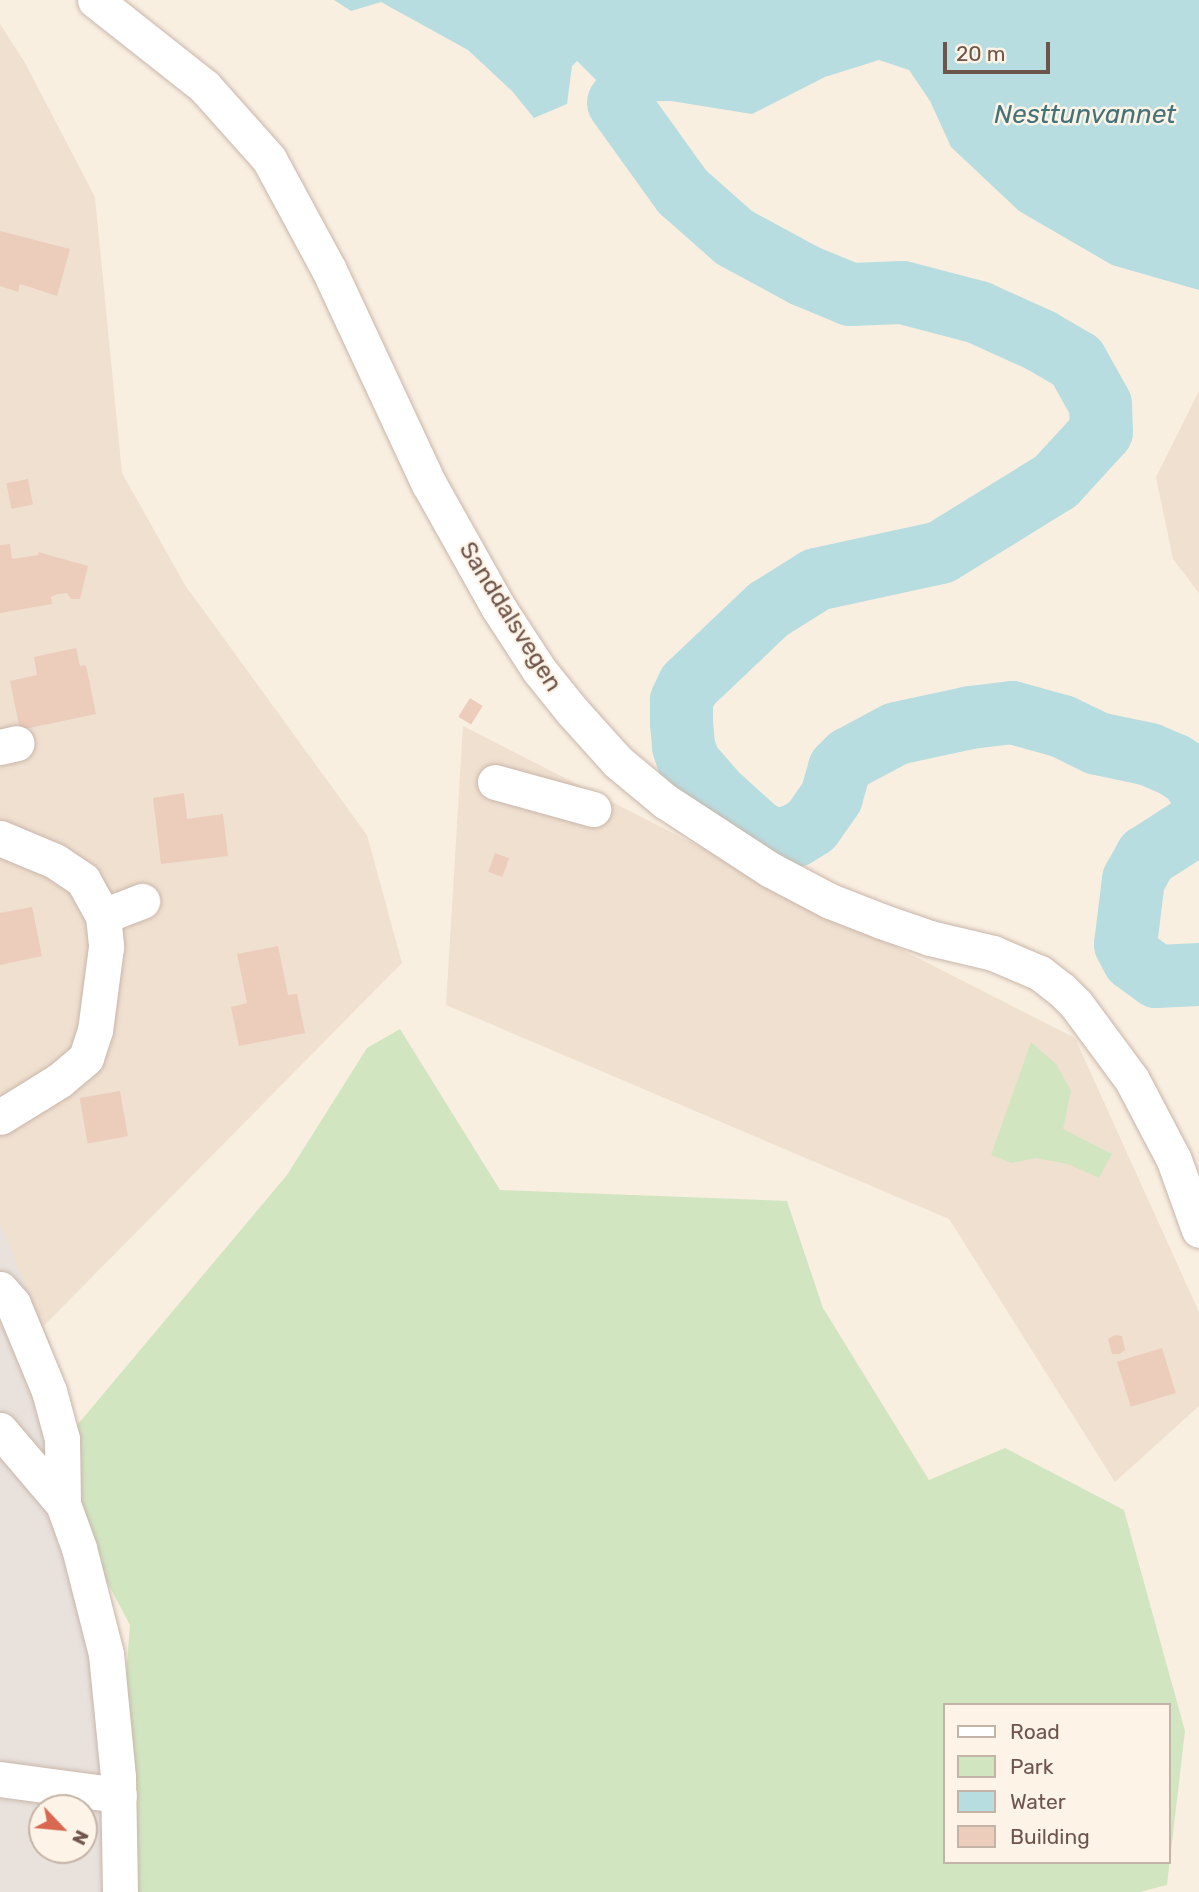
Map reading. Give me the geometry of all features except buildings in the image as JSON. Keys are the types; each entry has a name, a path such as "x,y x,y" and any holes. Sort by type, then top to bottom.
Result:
{"street":[{"name":"Sanddalsvegen","path":"95,0 204,86 269,159 328,270 429,484 498,607 538,670 618,762 721,840 830,901 930,938 993,953 1040,974 1076,1004 1186,1157 1199,1230"},
{"path":"495,782 593,809"},
{"path":"0,838 75,872 96,899 103,916 106,947 95,1030 86,1058 60,1080 0,1117"},
{"path":"103,916 142,901"},
{"path":"0,1289 13,1304 49,1391 62,1439 63,1504 79,1548 106,1654 119,1795 120,1892"},
{"path":"0,1430 63,1504"},
{"path":"0,1779 119,1795"}],"shaded area":[{"path":"0,24 24,61 95,197 122,473 185,585 367,835 402,963 21,1349 0,1330"},
{"path":"1199,391 1199,593 1173,559 1156,477"},
{"path":"463,726 1075,1038 1199,1312 1199,1406 1115,1482 949,1219 446,1005"},
{"path":"0,1223 51,1345 144,1814 144,1892 0,1892"}],"green space":[{"path":"400,1029 500,1190 787,1201 823,1308 929,1480 1005,1448 1124,1510 1185,1731 1171,1851 1171,1703 944,1703 944,1864 1169,1864 1167,1885 1140,1892 109,1892 130,1625 84,1539 68,1436 287,1175 367,1048"},
{"path":"1031,1042 1057,1065 1071,1091 1063,1129 1112,1154 1099,1178 1068,1164 1036,1158 1012,1163 991,1155"}],"water":[{"name":"Nesttunvannet","path":"334,0 1199,0 1199,290 1112,265 1019,211 951,147 930,101 909,70 879,60 825,77 752,114 671,101 618,102 577,61 572,66 567,104 534,118 512,91 468,50 381,2 351,11"}],"waterway":[{"path":"618,102 682,191 734,237 804,275 850,294 902,292 978,312 1040,340 1076,361 1100,404 1101,431 1055,481 940,552 816,579 768,609 688,685 681,700 681,722 683,746 689,763 715,793 758,832 776,840 795,835 811,825 831,796 839,768 849,758 896,733 970,717 1012,712 1062,726 1097,743 1149,754 1173,764 1191,776 1199,789"},
{"path":"1199,822 1146,856 1133,879 1125,944 1133,959 1156,976 1199,974"}]}
